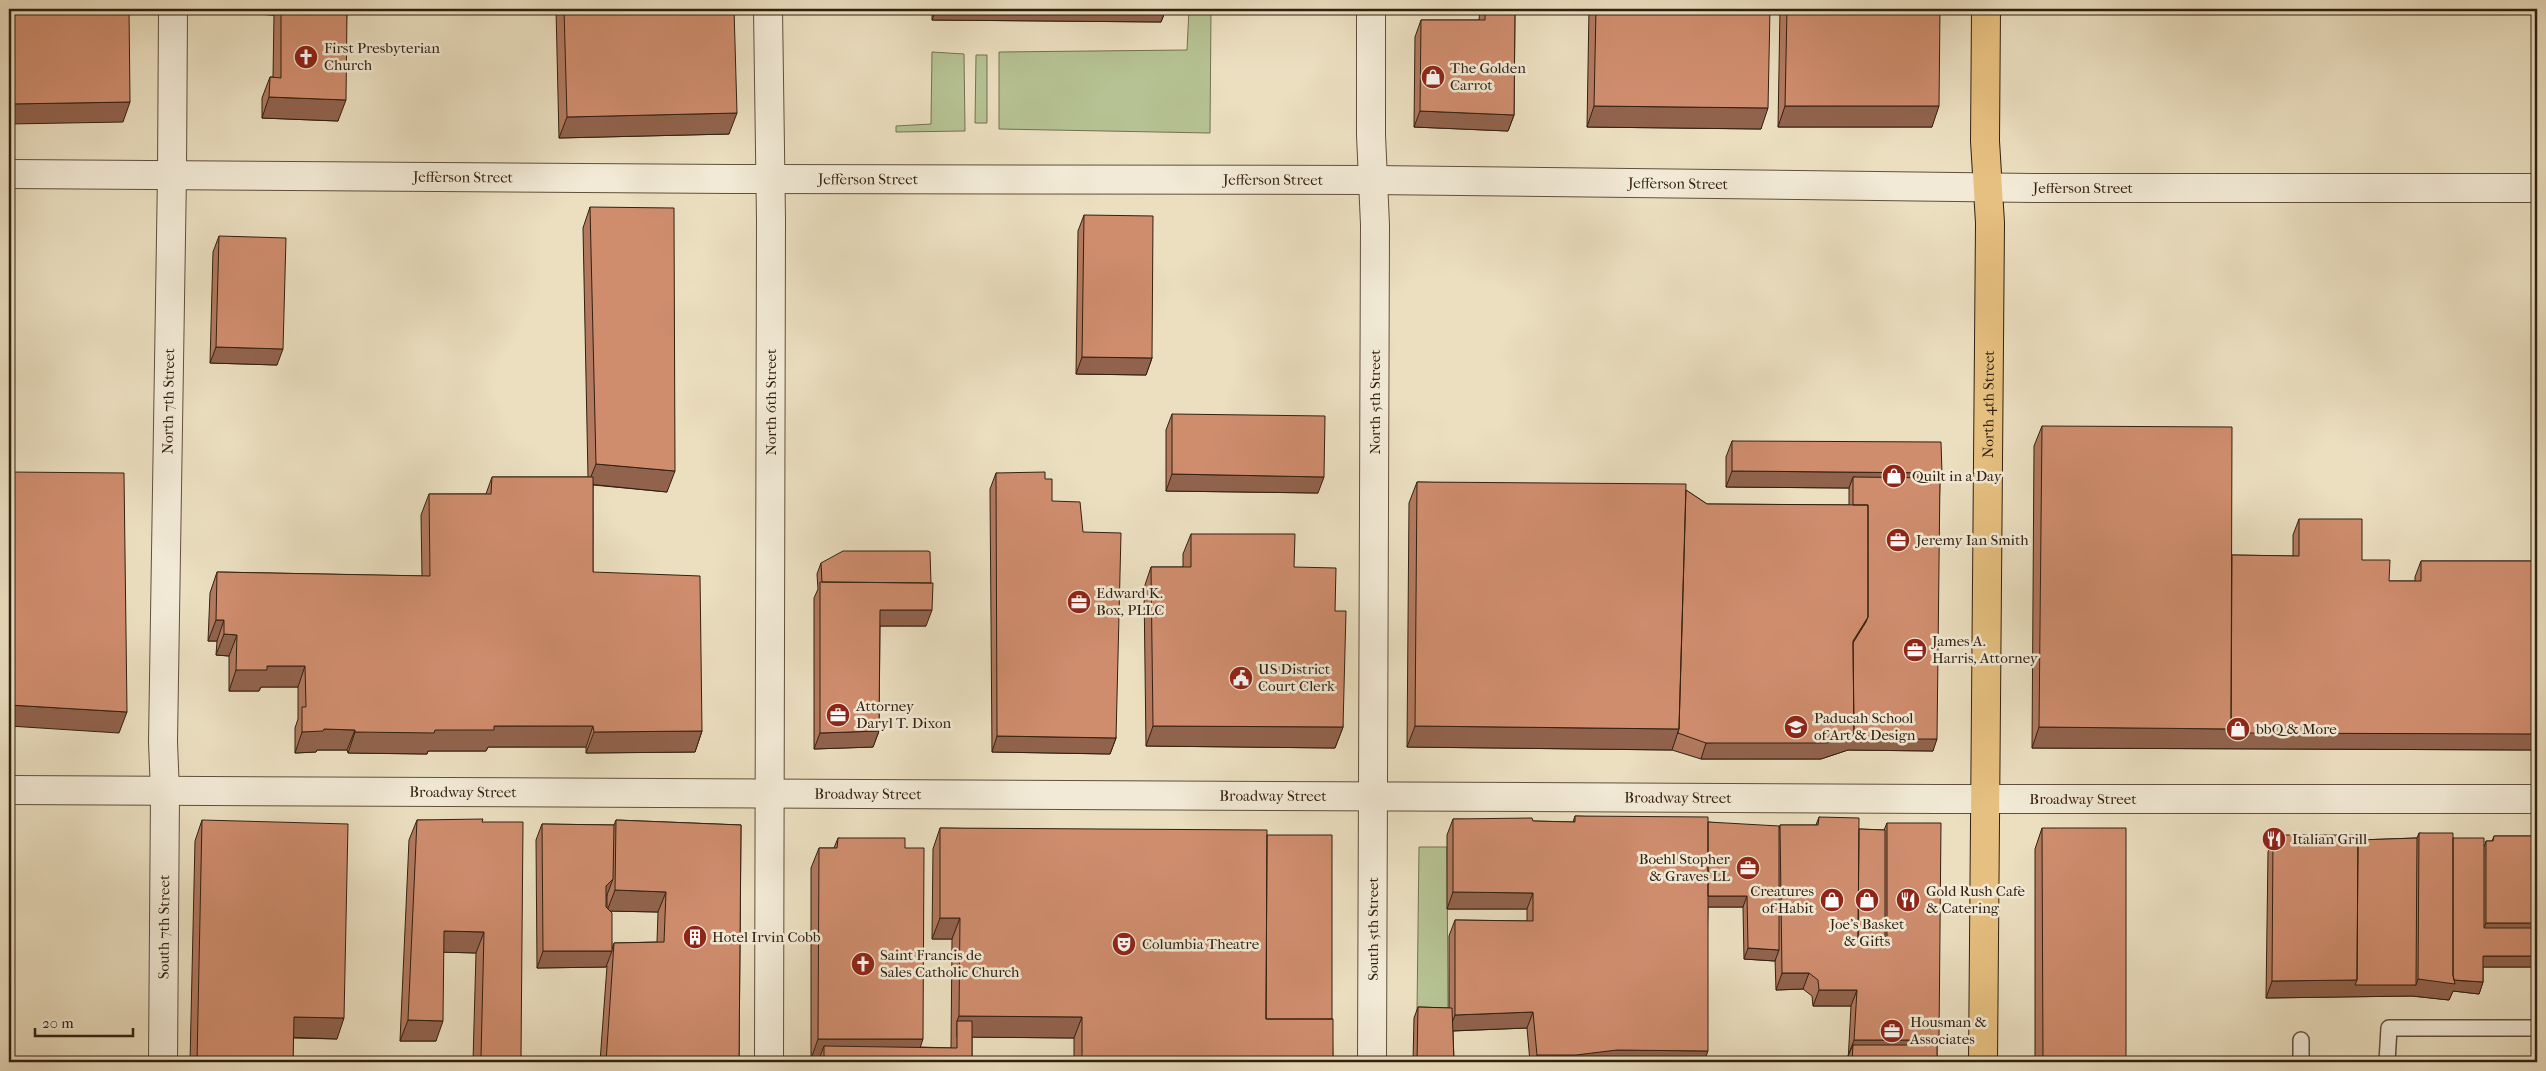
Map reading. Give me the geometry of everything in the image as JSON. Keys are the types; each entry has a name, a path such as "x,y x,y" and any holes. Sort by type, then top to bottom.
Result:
{"main road":[{"name":"North 4th Street","path":"1983,1062 1986,799 1984,747 1990,222 1985,141 1986,9"}],"street":[{"name":"North 7th Street","path":"165,792 163,742 173,9"},
{"name":"North 6th Street","path":"768,9 771,178 769,1062"},
{"name":"North 5th Street","path":"1371,9 1375,225 1373,796"},
{"name":"Jefferson Street","path":"9,174 1373,180 1906,187 2537,188"},
{"name":"Broadway Street","path":"9,790 769,795 1986,799 2537,798"},
{"name":"South 7th Street","path":"163,1062 165,792"},
{"name":"South 5th Street","path":"1372,1062 1373,796"}],"lane":[{"path":"2387,1062 2389,1028 2537,1028"},
{"path":"2300,1062 2301,1040"}],"green space":[{"path":"1189,9 1211,9 1210,133 999,129 999,52 1187,50"},
{"path":"932,52 964,54 965,131 896,132 896,126 931,124"},
{"path":"976,55 987,55 987,123 975,123"},
{"path":"1419,847 1447,847 1448,1012 1417,1011"}],"building":[{"path":"9,9 129,9 130,102 9,104"},
{"name":"First Presbyterian Church","path":"281,9 347,9 346,100 269,97 270,77 281,78"},
{"path":"564,9 734,9 737,113 567,117"},
{"path":"1485,9 1515,9 1514,115 1420,111 1421,20 1485,20"},
{"path":"1596,9 1770,9 1768,108 1594,106"},
{"path":"1787,9 1940,9 1939,106 1785,106"},
{"path":"590,207 674,208 675,471 596,464"},
{"path":"1084,215 1153,216 1152,358 1082,357"},
{"path":"219,236 286,238 283,349 216,347"},
{"path":"1172,414 1325,416 1324,477 1172,474"},
{"path":"2042,426 2232,427 2231,729 2039,727"},
{"path":"1732,441 1941,442 1942,473 1732,471"},
{"path":"9,472 124,473 127,712 9,705"},
{"path":"1045,472 1045,479 1052,479 1052,501 1080,502 1083,532 1121,533 1116,738 997,736 996,473"},
{"path":"492,477 593,477 593,572 700,576 702,731 594,732 593,726 494,726 494,730 435,730 434,733 355,732 355,730 324,729 323,731 302,732 302,707 306,707 305,666 267,666 267,670 236,670 237,635 224,634 224,620 216,620 217,572 430,576 429,494 491,494"},
{"path":"1853,477 1940,478 1937,739 1852,739 1854,734 1853,643 1868,617 1868,505 1853,505"},
{"path":"1417,482 1686,484 1679,729 1415,726"},
{"path":"1686,490 1707,504 1868,505 1868,617 1853,641 1854,734 1827,743 1706,743 1678,733"},
{"path":"2299,519 2362,519 2362,560 2390,560 2389,581 2421,581 2421,561 2537,561 2537,734 2229,733 2231,729 2232,555 2299,556"},
{"name":"US District Court Clerk","path":"1191,534 1295,534 1294,567 1336,568 1335,611 1346,611 1343,727 1153,726 1151,567 1191,567"},
{"path":"843,551 928,551 930,552 931,583 822,582 821,563"},
{"path":"820,582 933,583 932,610 880,610 879,731 820,733"},
{"path":"1575,816 1708,817 1708,1051 1617,1050 1576,1055 1537,1055 1533,1012 1455,1015 1455,920 1533,921 1533,893 1453,892 1453,819 1532,818 1533,821 1575,822"},
{"path":"1819,817 1859,818 1858,943 1887,944 1887,823 1941,823 1939,1040 1854,1040 1857,990 1819,990 1818,980 1809,973 1782,973 1780,825 1818,825"},
{"path":"483,819 482,822 523,822 521,1057 481,1057 484,932 444,931 443,1021 408,1020 417,820"},
{"path":"202,820 348,824 344,1018 294,1017 293,1062 197,1062"},
{"name":"Hotel Irvin Cobb","path":"616,820 741,825 739,1062 606,1062 614,943 664,942 666,892 615,890"},
{"path":"1708,822 1779,826 1779,950 1748,948 1747,896 1708,896"},
{"path":"542,824 614,825 613,879 606,886 606,907 612,913 612,951 543,951"},
{"path":"940,828 1267,830 1266,1019 1333,1019 1333,1062 1082,1062 1082,1017 959,1016 960,918 940,918"},
{"path":"2042,828 2126,828 2126,1062 2043,1062"},
{"name":"Joe's Basket & Gifts","path":"1859,829 1885,830 1885,944 1858,943"},
{"path":"2419,833 2453,833 2453,975 2455,984 2418,979"},
{"path":"1267,835 1332,835 1332,1019 1266,1019"},
{"path":"2273,835 2358,835 2357,980 2272,981"},
{"path":"2494,836 2537,836 2537,923 2486,923 2486,841 2493,841"},
{"name":"Saint Francis de Sales Catholic Church","path":"838,838 905,838 905,848 924,848 923,1039 818,1039 819,848 837,848"},
{"path":"2417,838 2416,985 2355,985 2357,980 2358,840"},
{"path":"2453,838 2484,838 2484,928 2537,928 2537,956 2483,956 2483,982 2454,980"},
{"path":"1418,1007 1452,1008 1454,1062 1417,1062"},
{"path":"957,1021 972,1021 972,1062 824,1062 824,1046 957,1048"},
{"path":"1853,1045 1937,1045 1937,1062 1852,1062"}],"place":[{"name":"First Presbyterian Church","path":"306,57"},
{"name":"The Golden Carrot","path":"1433,77"},
{"name":"Quilt in a Day","path":"1894,476"},
{"name":"Jeremy Ian Smith","path":"1898,540"},
{"name":"Edward K. Box, PLLC","path":"1079,602"},
{"name":"James A. Harris, Attorney","path":"1915,650"},
{"name":"US District Court Clerk","path":"1241,678"},
{"name":"Attorney Daryl T. Dixon","path":"838,715"},
{"name":"Paducah School of Art & Design","path":"1796,727"},
{"name":"bbQ & More","path":"2238,729"},
{"name":"Italian Grill","path":"2274,839"},
{"name":"Boehl Stopher & Graves LL","path":"1748,868"},
{"name":"Creatures of Habit","path":"1832,900"},
{"name":"Joe's Basket & Gifts","path":"1867,900"},
{"name":"Gold Rush Cafe & Catering","path":"1908,900"},
{"name":"Hotel Irvin Cobb","path":"695,937"},
{"name":"Columbia Theatre","path":"1124,944"},
{"name":"Saint Francis de Sales Catholic Church","path":"863,964"},
{"name":"Housman & Associates","path":"1892,1031"}]}
